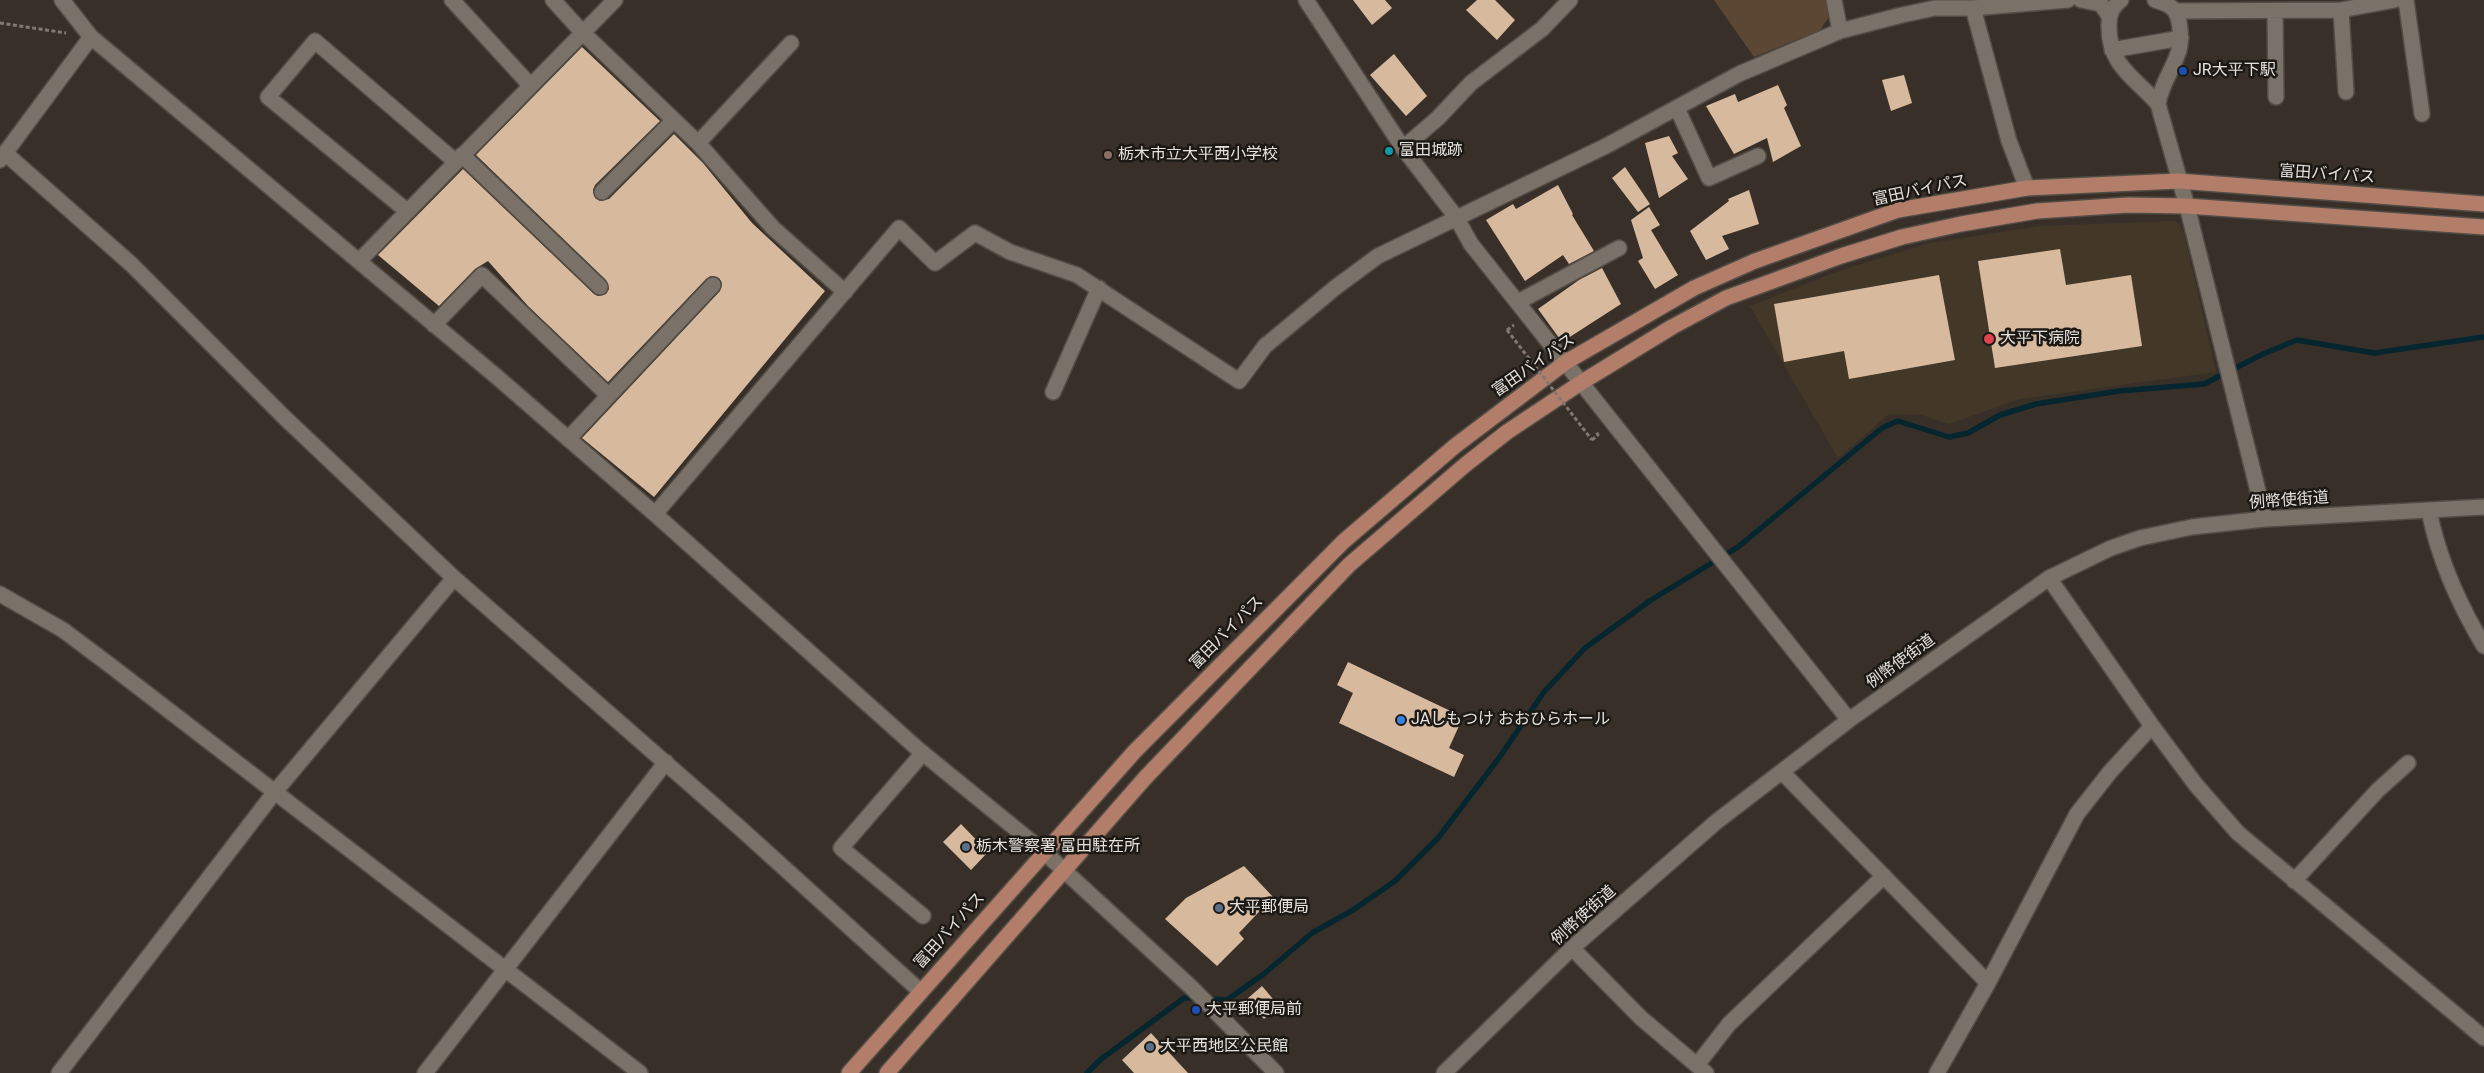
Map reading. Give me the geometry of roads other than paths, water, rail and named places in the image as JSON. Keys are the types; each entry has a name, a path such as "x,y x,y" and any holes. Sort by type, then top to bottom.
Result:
{"main road":[{"name":"富田バイパス","path":"849,1073 920,991 1135,752 1344,540 1454,446 1566,362 1694,288 1755,261 1898,210 2027,188 2178,181 2484,204"},
{"path":"887,1073 1152,771 1349,565 1465,465 1507,432 1582,382 1672,327 1726,298 1790,274 1902,237 1961,224 2037,212 2128,205 2187,206 2484,227"}],"street":[{"path":"62,0 70,13 91,37 568,439 923,753 1044,852 1192,988 1276,1073"},
{"path":"452,0 530,85"},
{"path":"553,0 582,32 698,143 773,228 845,292"},
{"path":"359,261 615,0"},
{"path":"1306,0 1403,148 1456,217 1471,244 1850,720"},
{"path":"1403,148 1438,118 1471,83 1542,29 1570,0"},
{"path":"1834,0 1840,31"},
{"path":"655,514 899,228 935,263 975,233 1010,252 1077,275 1239,381 1266,346 1378,256 1606,146 1738,74 1840,31 1936,8 1973,8 2068,0"},
{"path":"2080,0 2101,4 2110,16"},
{"path":"2121,0 2113,7 2110,16 2112,50 2118,64 2158,104"},
{"path":"2155,0 2164,2 2176,11 2341,10 2395,0"},
{"path":"2406,0 2422,114"},
{"path":"1973,8 2008,142 2027,188"},
{"path":"2341,10 2346,92"},
{"path":"2176,11 2181,38 2178,54 2160,91 2158,104 2178,181 2187,206 2265,519"},
{"path":"2275,11 2276,97"},
{"path":"91,37 3,156 130,264 284,417 454,578 666,762 920,991"},
{"path":"2112,50 2181,38"},
{"path":"407,211 268,97 315,41 459,158 600,287"},
{"path":"698,143 791,43"},
{"path":"1676,108 1709,178 1758,156"},
{"path":"602,192 674,120"},
{"path":"1518,302 1619,248"},
{"path":"434,325 482,275 608,395"},
{"path":"568,439 713,285"},
{"path":"1054,392 1099,288"},
{"name":"例幣使街道","path":"1444,1073 1572,948 1716,822 1850,720 2049,578 2110,548 2140,538 2192,527 2265,519 2484,507"},
{"path":"2430,511 2436,542 2446,573 2484,646"},
{"path":"60,1073 274,793 454,578"},
{"path":"2049,578 2152,726 2196,785 2238,833 2484,1038"},
{"path":"0,594 63,630 640,1073"},
{"path":"1936,1073 1988,982 2078,814 2110,772 2152,726"},
{"path":"923,753 841,848 923,916"},
{"path":"425,1073 666,762"},
{"path":"2294,881 2378,790 2408,764"},
{"path":"1782,772 1988,982"},
{"path":"1572,948 1641,1018 1702,1069 1729,1024 1884,876"}],"waterway":[{"path":"1206,999 1227,1000 1265,973 1312,933 1353,910 1395,881 1438,838 1499,758 1544,692 1585,648 1651,600 1738,547 1882,428 1898,421 1949,437 1968,433 2000,415 2036,404 2119,391 2204,384 2263,354 2297,340 2374,353 2484,337"},
{"path":"1087,1073 1100,1060 1184,998 1197,998"}],"place":[{"name":"JR大平下駅","path":"2183,71"},
{"name":"富田城跡","path":"1389,151"},
{"name":"栃木市立大平西小学校","path":"1108,155"},
{"name":"大平下病院","path":"1989,339"},
{"name":"JAしもつけ おおひらホール","path":"1401,720"},
{"name":"栃木警察署 富田駐在所","path":"966,847"},
{"name":"大平郵便局","path":"1219,908"},
{"name":"大平郵便局前","path":"1196,1010"},
{"name":"大平西地区公民館","path":"1150,1047"}]}
